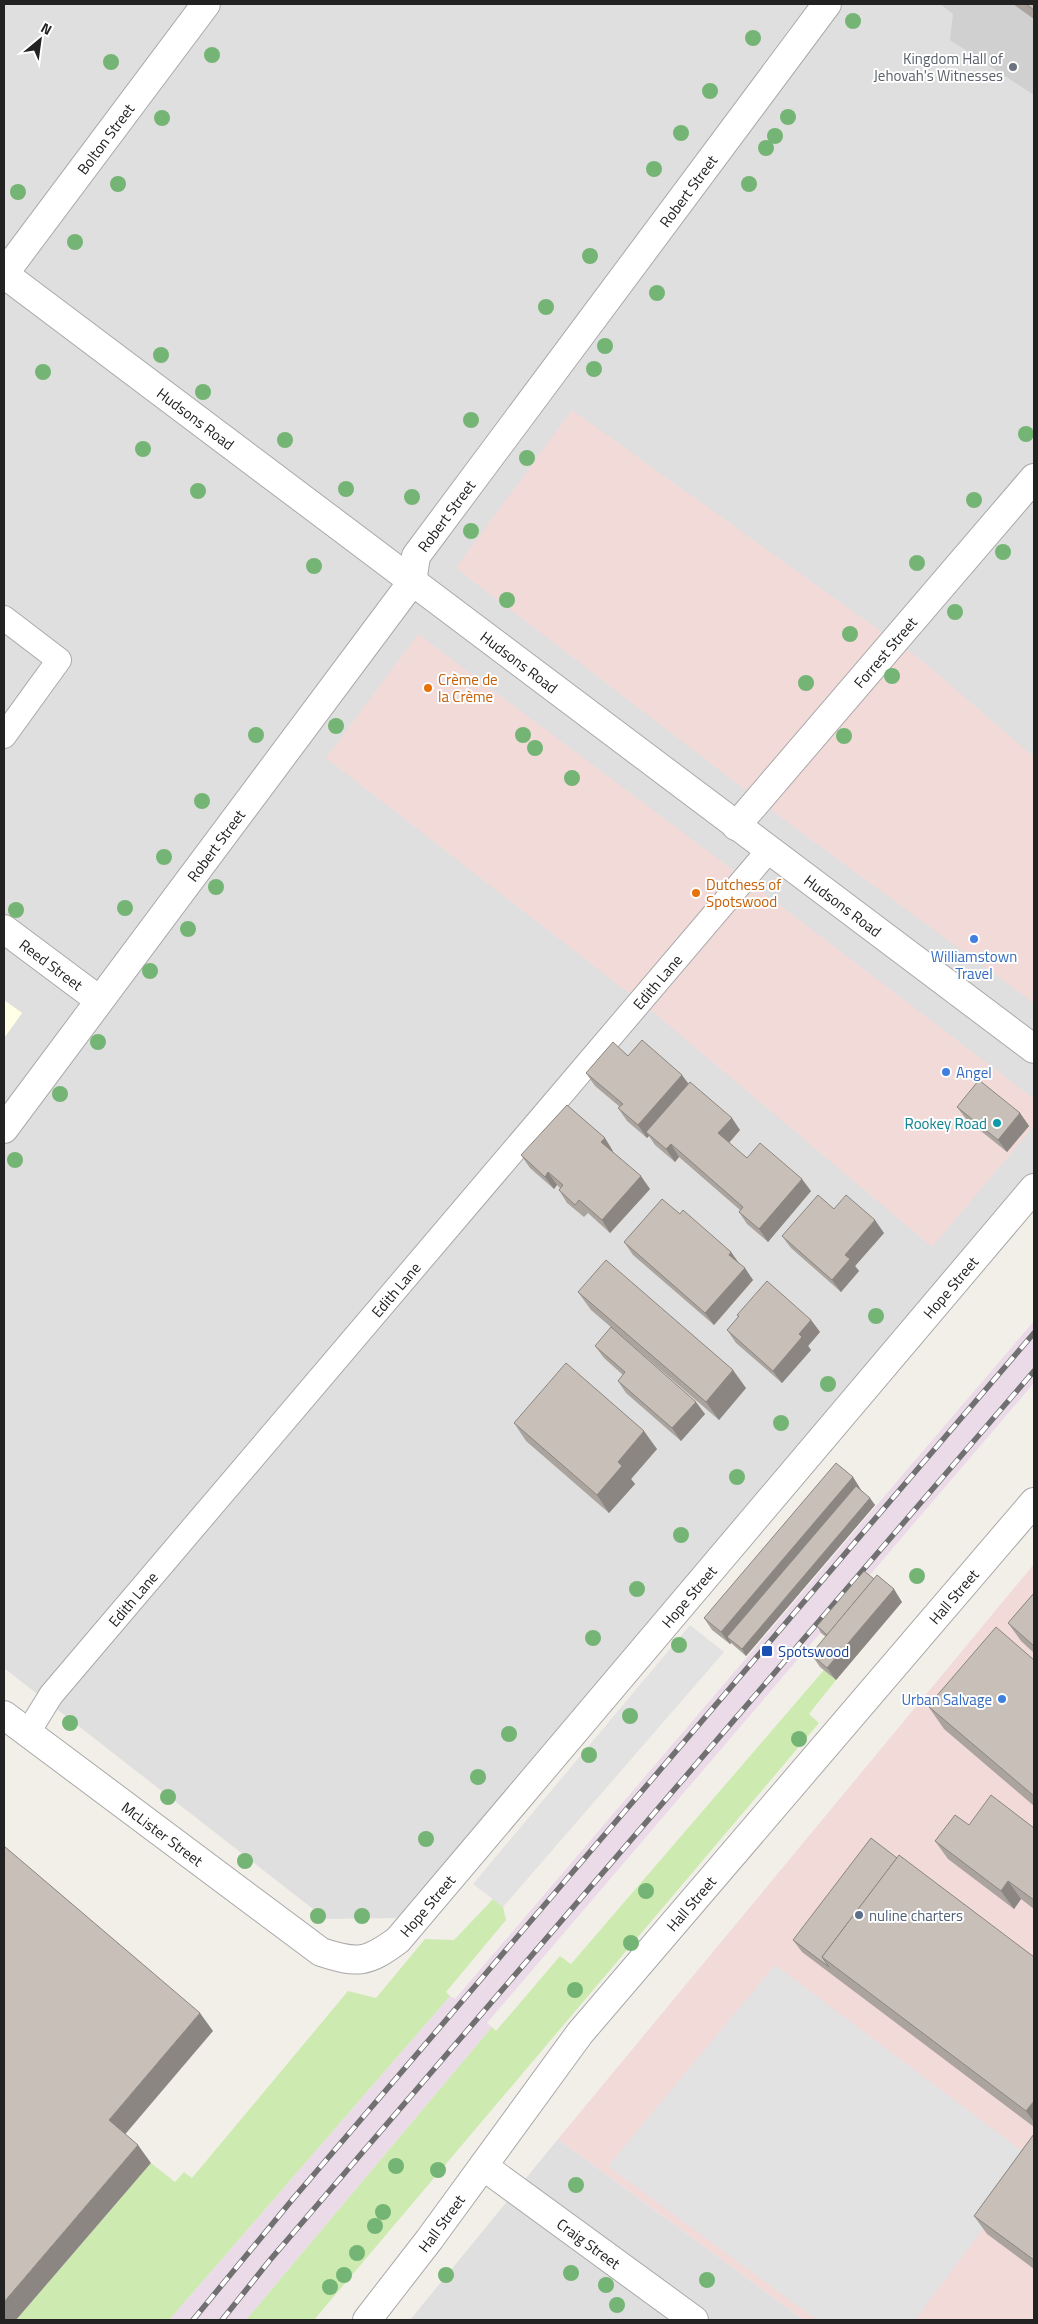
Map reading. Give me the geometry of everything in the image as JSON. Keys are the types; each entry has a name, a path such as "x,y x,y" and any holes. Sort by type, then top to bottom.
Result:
{"street":[{"name":"Bolton Street","path":"4,274 206,4"},
{"name":"Robert Street","path":"4,1129 412,582 416,556 827,4"},
{"name":"Hudsons Road","path":"4,274 1034,1049"},
{"name":"Forrest Street","path":"736,826 1034,478"},
{"name":"Reed Street","path":"4,929 99,1000"},
{"name":"Hope Street","path":"321,1952 342,1959 361,1961 380,1953 398,1940 1034,1188"},
{"name":"Hall Street","path":"367,2320 580,2033 1034,1502"},
{"name":"McLister Street","path":"4,1716 321,1952"},
{"name":"Craig Street","path":"483,2166 694,2320"}],"lane":[{"path":"4,618 59,660 4,736"},
{"name":"Edith Lane","path":"28,1734 51,1695 769,850"}],"shaded area":[{"path":"4,4 1034,4 1034,1173 400,1918 326,1919 4,1668 4,1038 22,1013 4,1000"},
{"name":"Kingdom Hall of Jehovah's Witnesses","path":"940,4 1034,4 1034,95 950,40 953,14"},
{"path":"572,410 925,663 1034,757 1034,1003 799,831 456,568"},
{"path":"418,634 781,906 1034,1099 1034,1126 932,1247 652,1011 326,758"},
{"path":"4,1000 22,1013 4,1038"},
{"path":"1034,1321 1034,1383 487,2023 492,2027 246,2320 169,2320 450,1996 455,1999"},
{"path":"1034,1564 1034,2320 804,2320 558,2139"},
{"path":"690,1625 724,1652 503,1907 473,1884"},
{"path":"775,1965 1034,2160 915,2320 817,2320 608,2166"},
{"path":"558,2139 804,2320 410,2320"}],"green space":[{"path":"824,1670 836,1680 809,1714 819,1723 314,2320 246,2320 492,2027 496,2031 560,1956 571,1964"},
{"path":"493,1899 503,1907 506,1920 446,1992 450,1996 169,2320 16,2320 151,2163 175,2182 184,2172 192,2178 348,1991 376,1998 425,1939 454,1940"}],"building":[{"path":"1026,4 1034,4 1034,10"},
{"path":"642,1040 682,1075 638,1125 618,1108 623,1104 586,1073 613,1042 628,1056"},
{"name":"Rookey Road","path":"979,1080 1020,1113 998,1140 957,1107"},
{"path":"690,1082 732,1118 718,1133 747,1158 760,1143 802,1179 759,1229 739,1212 743,1207 671,1144 666,1149 646,1132"},
{"path":"567,1105 605,1138 601,1142 641,1176 602,1220 579,1200 575,1205 559,1190 563,1185 548,1172 545,1177 521,1155"},
{"path":"818,1195 834,1209 846,1195 875,1220 845,1255 850,1259 832,1280 782,1236"},
{"path":"662,1199 680,1214 683,1210 731,1252 729,1255 745,1268 705,1313 624,1242"},
{"path":"606,1260 733,1370 706,1402 578,1292"},
{"path":"767,1281 811,1320 799,1334 802,1337 773,1371 727,1330 739,1316 737,1315"},
{"path":"611,1327 696,1402 672,1428 618,1381 625,1372 595,1346"},
{"path":"566,1363 644,1431 618,1462 622,1466 597,1495 514,1423"},
{"path":"836,1463 853,1477 721,1632 704,1618"},
{"path":"856,1486 870,1498 742,1649 727,1637"},
{"path":"864,1571 874,1579 827,1635 817,1626"},
{"path":"877,1575 894,1589 827,1668 811,1654"},
{"path":"1034,1593 1034,1646 1008,1623"},
{"name":"Urban Salvage","path":"996,1627 1034,1660 1034,1796 928,1706"},
{"path":"991,1795 1034,1828 1034,1900 1008,1881 1001,1891 935,1841 955,1815 969,1825"},
{"path":"871,1838 897,1858 822,1957 829,1967 793,1940"},
{"path":"4,1846 200,2013 109,2120 138,2145 4,2302"},
{"path":"899,1855 1034,1957 1034,2101 1026,2111 822,1957"},
{"path":"1034,2134 1034,2260 974,2216"}],"railway":[{"path":"193,2320 292,2200 1034,1333"},
{"path":"222,2320 270,2260 1034,1371"}],"place":[{"name":"Kingdom Hall of Jehovah's Witnesses","path":"1013,67"},
{"name":"Crème de la Crème","path":"428,688"},
{"name":"Dutchess of Spotswood","path":"696,893"},
{"name":"Williamstown Travel","path":"974,939"},
{"name":"Angel","path":"946,1072"},
{"name":"Rookey Road","path":"997,1123"},
{"name":"Spotswood","path":"767,1651"},
{"name":"Urban Salvage","path":"1002,1699"},
{"name":"nuline charters","path":"859,1915"}]}
